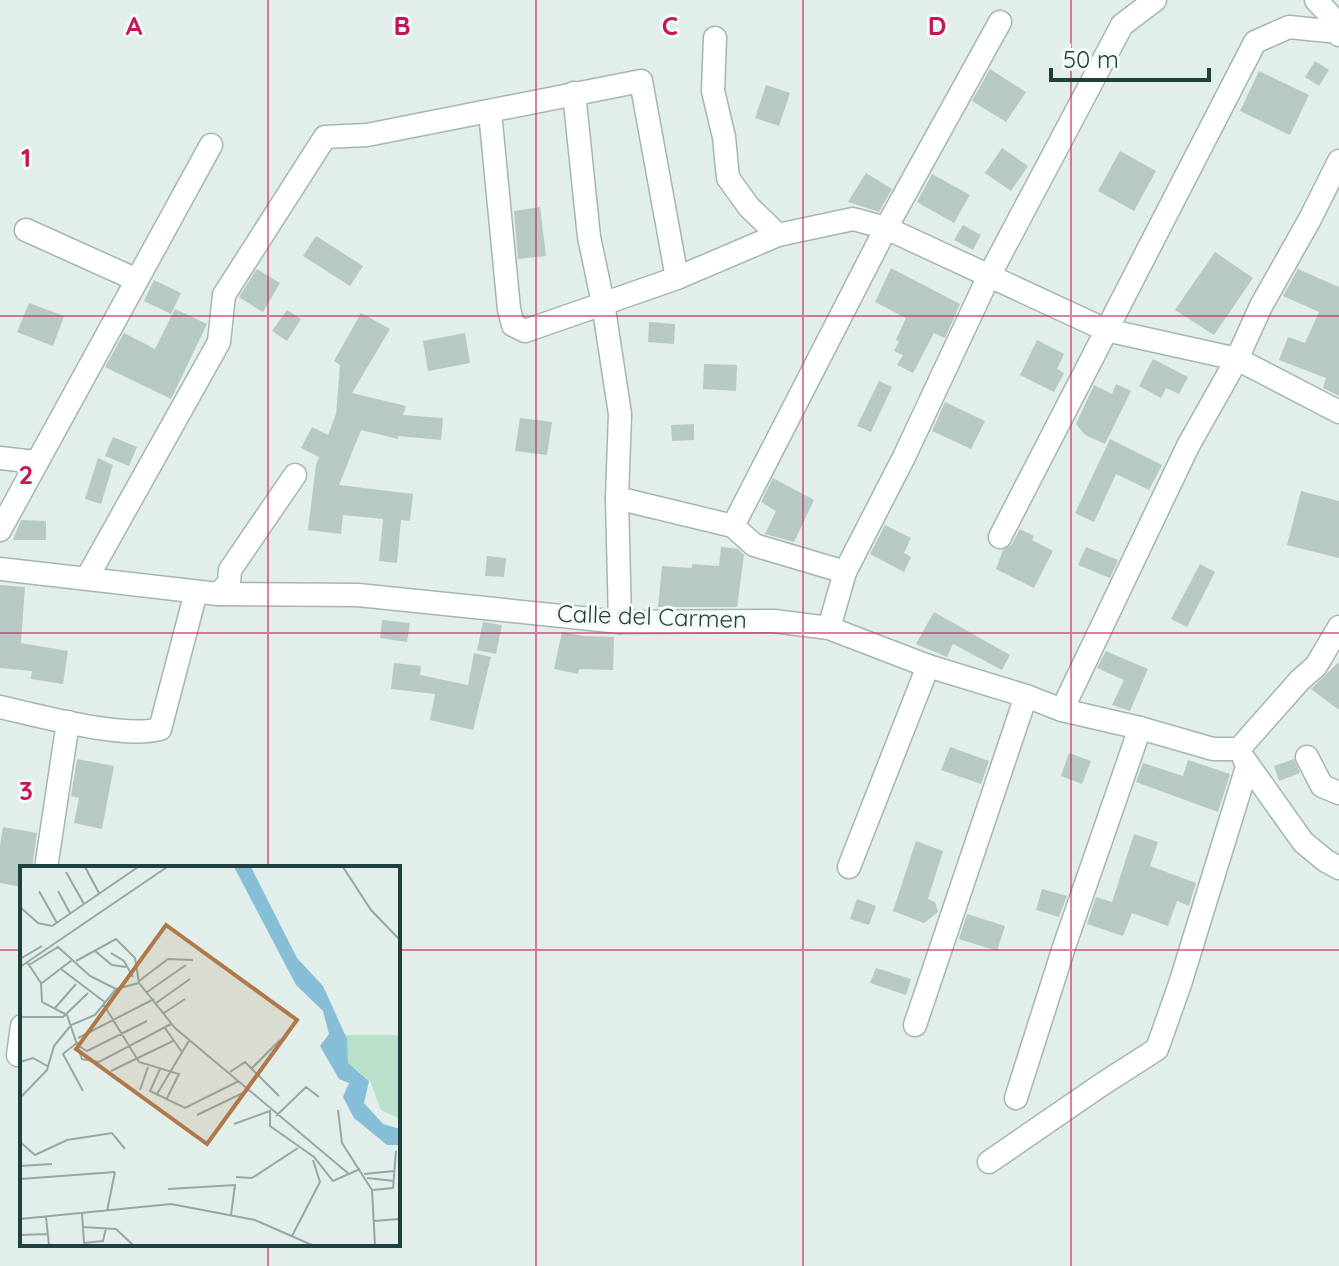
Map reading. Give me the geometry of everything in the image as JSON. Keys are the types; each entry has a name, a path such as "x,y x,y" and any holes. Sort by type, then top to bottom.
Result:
{"street":[{"path":"829,628 845,572 904,457 988,278 1122,25 1155,0"},
{"path":"1316,0 1329,14 1338,33"},
{"path":"733,526 886,228 1000,22"},
{"path":"1000,537 1255,42 1289,27 1338,33"},
{"path":"715,38 713,91 724,137 728,178 749,207 778,235"},
{"path":"87,578 219,342 224,295 325,137 367,135 641,81 677,278"},
{"path":"574,93 589,237 603,303 620,414 617,498 620,622"},
{"path":"490,112 509,309 513,325 525,331 677,278 778,235 853,219 886,228 988,278 1106,330 1237,359 1339,412"},
{"path":"0,530 211,145"},
{"path":"1062,710 1188,446 1237,359 1261,306 1339,161"},
{"path":"26,230 137,280"},
{"path":"0,458 35,462"},
{"path":"0,707 68,722 144,733 160,729 207,593 229,583 230,570 295,475"},
{"path":"617,498 733,526 754,545 845,572"},
{"name":"Calle del Carmen","path":"0,569 207,593 358,595 620,622 774,621 829,628 928,666 1062,710 1140,728 1243,758"},
{"path":"989,1162 1157,1049 1180,984 1243,758 1300,680 1316,666 1339,627"},
{"path":"849,867 928,666"},
{"path":"915,1025 1026,696"},
{"path":"46,866 68,722"},
{"path":"1016,1098 1065,944 1140,728"},
{"path":"1307,757 1322,786 1339,793"},
{"path":"1243,758 1303,842 1339,868"},
{"path":"18,1055 20,1040"}],"building":[{"path":"1315,61 1329,70 1319,86 1305,77"},
{"path":"990,69 1026,92 1006,122 972,101"},
{"path":"1259,71 1309,95 1290,135 1240,111"},
{"path":"766,85 790,93 779,126 755,118"},
{"path":"1002,148 1028,166 1011,191 985,173"},
{"path":"1120,151 1156,171 1134,211 1098,191"},
{"path":"866,173 892,189 879,212 848,202"},
{"path":"932,174 970,195 954,223 917,202"},
{"path":"540,207 546,256 518,259 514,211"},
{"path":"963,225 981,235 973,250 954,240"},
{"path":"316,236 363,266 350,286 303,256"},
{"path":"1215,252 1253,278 1214,335 1175,310"},
{"path":"891,268 960,304 945,338 934,333 913,373 897,365 903,355 894,351 906,318 875,302"},
{"path":"257,269 280,283 263,312 239,297"},
{"path":"1298,269 1339,287 1339,396 1323,388 1326,378 1279,360 1288,337 1305,343 1319,312 1283,296"},
{"path":"154,280 181,293 171,314 144,301"},
{"path":"29,303 64,316 53,346 17,332"},
{"path":"175,309 207,324 171,399 105,367 124,333 155,349"},
{"path":"287,310 301,319 287,341 272,331"},
{"path":"361,313 390,329 352,393 406,406 403,415 443,418 441,440 398,436 398,439 361,430 339,485 413,494 410,521 401,520 397,563 379,561 383,519 343,515 341,534 308,530 319,457 301,448 312,427 328,435 336,414 340,365 334,361"},
{"path":"649,322 675,324 674,344 648,342"},
{"path":"465,333 470,363 428,371 423,341"},
{"path":"1037,340 1064,354 1057,369 1064,373 1054,392 1020,375"},
{"path":"1153,359 1188,377 1179,394 1166,388 1161,398 1139,386"},
{"path":"704,364 737,365 736,391 703,389"},
{"path":"879,381 892,387 871,432 857,426"},
{"path":"1116,384 1131,391 1105,444 1085,435 1076,424 1094,385 1112,394"},
{"path":"945,402 985,421 971,449 932,431"},
{"path":"520,418 552,422 547,455 515,451"},
{"path":"694,424 694,440 672,441 671,425"},
{"path":"113,437 137,447 129,466 105,456"},
{"path":"1110,439 1162,465 1149,490 1116,474 1094,522 1075,513"},
{"path":"98,458 113,465 101,504 85,499"},
{"path":"773,478 814,500 794,542 765,534 776,511 761,502"},
{"path":"1301,491 1339,501 1339,558 1287,545"},
{"path":"21,520 46,521 46,540 13,540"},
{"path":"885,525 911,538 904,553 911,557 904,572 870,554"},
{"path":"1020,529 1034,536 1032,540 1053,551 1034,588 996,569 1003,550 1012,544"},
{"path":"721,547 738,549 744,555 737,607 658,607 662,566 719,566"},
{"path":"1086,547 1118,560 1110,578 1078,565"},
{"path":"487,556 506,558 504,577 485,576"},
{"path":"1200,564 1215,572 1187,627 1171,619"},
{"path":"0,585 25,587 21,643 68,651 63,684 31,679 32,671 0,668"},
{"path":"934,612 1010,655 1002,670 953,644 947,657 916,644"},
{"path":"382,620 410,623 407,642 380,638"},
{"path":"483,622 502,625 496,654 477,650"},
{"path":"562,632 614,637 613,670 579,669 578,674 554,669"},
{"path":"1106,651 1148,669 1130,711 1112,705 1124,680 1097,668"},
{"path":"474,653 491,657 473,730 430,720 435,694 391,689 394,663 421,666 420,675 468,685"},
{"path":"1339,662 1339,710 1311,689"},
{"path":"950,747 989,761 981,784 941,770"},
{"path":"1069,753 1091,761 1082,784 1061,776"},
{"path":"77,759 114,766 102,829 74,823 79,798 71,796"},
{"path":"1294,759 1300,773 1279,781 1274,766"},
{"path":"1188,760 1230,774 1218,812 1136,782 1143,763 1183,776"},
{"path":"3,827 37,833 32,866 20,866 20,887 0,883"},
{"path":"1134,834 1158,842 1150,866 1196,883 1189,906 1177,901 1168,926 1132,913 1123,936 1087,924 1096,897 1112,902"},
{"path":"916,841 943,851 928,899 935,902 938,912 924,923 893,911"},
{"path":"1042,889 1067,896 1059,917 1036,910"},
{"path":"857,899 876,906 869,925 850,919"},
{"path":"967,914 1005,926 997,951 959,939"},
{"path":"876,968 911,979 906,995 870,983"}]}
